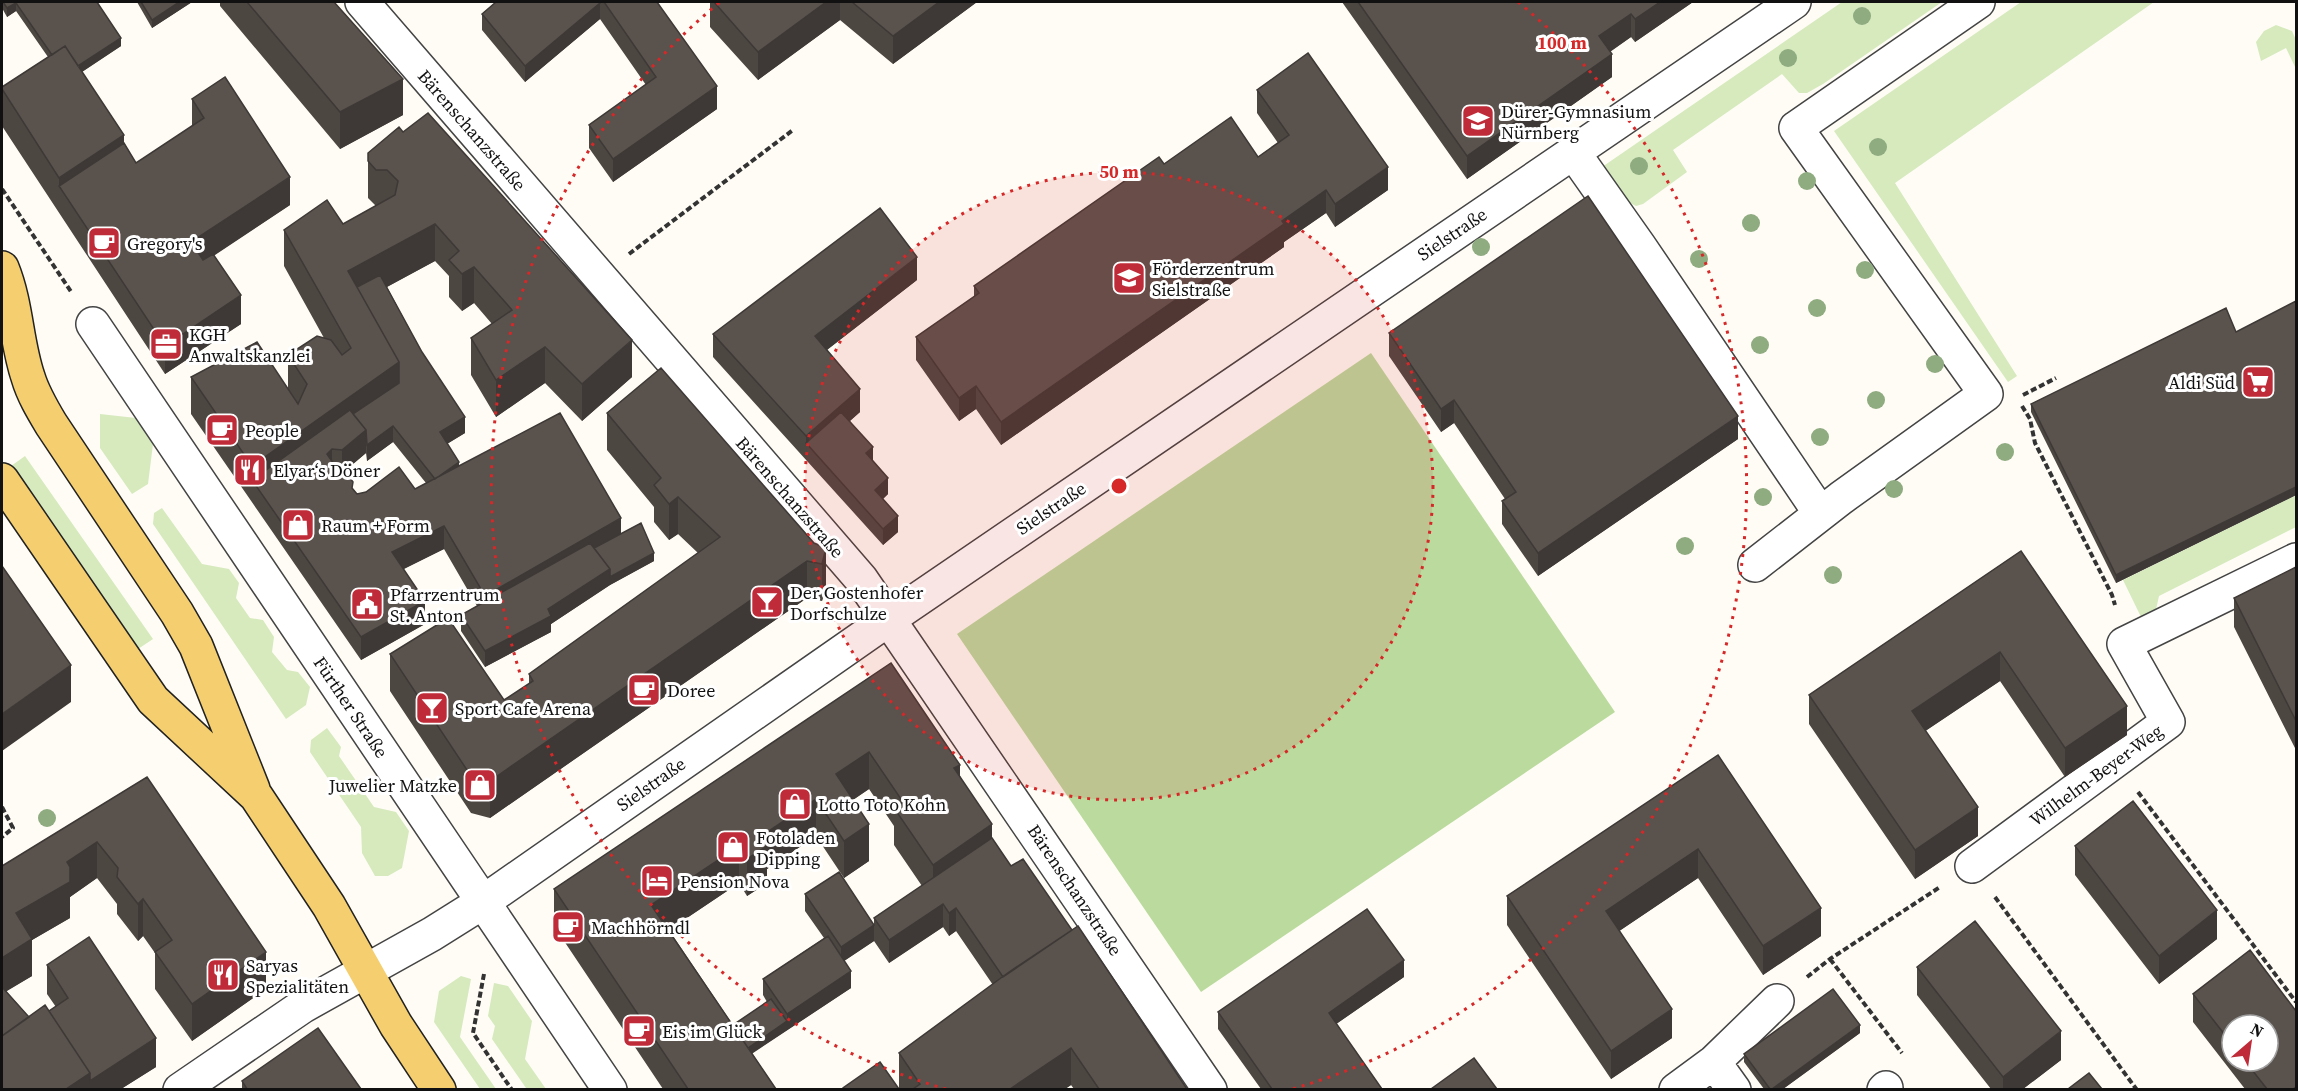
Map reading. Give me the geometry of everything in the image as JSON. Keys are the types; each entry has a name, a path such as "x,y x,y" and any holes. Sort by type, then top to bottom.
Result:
{"main road":[{"path":"2,268 15,309 11,349 27,375 33,392 51,424 196,646 256,796 329,906 396,1025 439,1089"},
{"path":"2,480 153,700 256,796"}],"street":[{"name":"Bärenschanzstraße","path":"362,2 861,579 1210,1089"},
{"name":"Sielstraße","path":"180,1089 303,1006 432,934 483,902 889,618 1794,2"},
{"path":"1755,565 1820,513 1986,394 1796,128 1978,2"},
{"path":"1573,152 1820,513"},
{"name":"Fürther Straße","path":"93,324 610,1089"},
{"path":"2124,644 2296,560"},
{"name":"Wilhelm-Beyer-Weg","path":"1972,866 2168,722 2124,644"},
{"path":"1677,1089 1714,1062 1777,1001"},
{"path":"1714,1062 1734,1089"}],"path":[{"path":"599,277 793,130"},
{"path":"2,189 93,324"},
{"path":"2017,398 2056,378"},
{"path":"2030,419 2035,443 2112,595 2124,644"},
{"path":"2115,761 2296,1002"},
{"path":"2,807 13,828 2,837"},
{"path":"1777,1001 1830,959 1972,866 2137,1089"},
{"path":"1830,959 1906,1058"},
{"path":"482,986 473,1034 512,1089"}],"green space":[{"path":"1842,2 1942,2 1807,93 1799,93 1782,74 1673,150 1687,172 1643,204 1636,206 1628,202 1602,167"},
{"path":"2021,2 2154,2 1895,183 2017,376 2008,382 1834,131"},
{"path":"2276,25 2292,31 2296,40 2296,69 2286,48 2261,61 2256,42 2264,31"},
{"path":"1371,353 1615,712 1201,992 957,634"},
{"path":"100,414 136,418 153,444 148,484 132,494 100,448"},
{"path":"25,456 153,639 138,649 11,466"},
{"path":"2296,495 2296,527 2159,596 2155,614 2142,619 2123,580"},
{"path":"162,508 202,564 229,569 239,583 236,598 250,618 263,620 274,637 272,652 287,670 298,672 310,687 306,705 286,719 153,524 154,513"},
{"path":"327,728 341,747 339,756 374,807 396,812 409,831 402,868 388,876 375,876 362,853 361,827 310,752 311,740"},
{"path":"461,976 471,979 460,1037 496,1089 480,1089 434,1022 439,991"},
{"path":"494,983 508,986 532,1021 525,1059 546,1089 526,1088 492,1039 495,1026 488,1016"}],"building":[{"path":"3,2 97,2 121,38 78,66 65,46 52,55 16,3 7,8"},
{"path":"141,2 179,2 152,20"},
{"path":"247,2 334,2 403,79 340,112"},
{"path":"496,2 600,3 525,66 482,14"},
{"path":"604,2 657,2 717,86 613,159 589,125 656,77"},
{"path":"714,2 826,2 758,52"},
{"path":"852,2 939,2 893,36"},
{"path":"1358,2 1660,2 1635,19 1631,14 1599,36 1612,54 1467,156"},
{"path":"65,46 124,135 59,178 2,87"},
{"name":"Förderzentrum Sielstraße","path":"1308,53 1388,167 1335,204 1326,190 1282,221 1284,224 1001,422 976,386 959,398 916,337 979,293 974,286 1159,157 1164,164 1231,117 1258,157 1289,135 1257,90"},
{"path":"225,77 290,177 191,242 203,260 213,254 241,295 165,346 59,186 124,143 136,163 204,118 192,99"},
{"path":"428,113 632,340 582,384 545,347 496,380 471,338 512,310 474,267 462,274 449,260 459,251 435,224 348,271 399,362 252,466 191,377 257,342 298,404 307,384 288,355 317,336 331,340 342,355 351,348 284,230 327,200 343,224 395,195 398,181 387,170 376,170 368,161 368,153 399,127 403,132"},
{"path":"1588,196 1738,416 1538,553 1502,501 1516,492 1454,400 1441,409 1389,333"},
{"path":"880,208 917,257 815,336 860,389 806,436 713,334"},
{"path":"380,275 422,352 465,417 440,432 459,462 435,479 393,426 367,445 366,430 353,414 399,383 399,362 357,287"},
{"path":"2296,301 2296,487 2116,575 2031,404 2226,308 2236,332"},
{"path":"661,368 814,543 826,548 822,564 807,561 490,781 471,776 390,654 448,618 504,700 533,681 529,674 720,537 678,497 669,504 654,485 661,478 607,413"},
{"path":"350,410 366,430 342,450 332,449 327,454 336,467 343,469 353,482 352,488 357,494 366,492 399,467 415,489 560,413 621,518 485,596 444,526 392,552 425,601 361,637 252,480"},
{"path":"841,412 873,447 866,453 888,478 875,490 898,516 883,529 806,443"},
{"path":"641,523 654,553 610,577 610,569 594,548"},
{"path":"590,543 610,569 548,609 551,616 485,651 461,615"},
{"path":"2021,551 2127,706 2065,748 2000,652 1912,711 1978,807 1915,850 1809,695"},
{"path":"2,566 71,665 2,714"},
{"path":"2296,567 2296,721 2234,598"},
{"path":"891,663 960,765 954,768 992,824 933,865 894,808 903,802 869,752 836,774 869,824 844,841 816,799 760,837 767,846 747,859 739,846 651,905 776,1089 688,1089 554,889"},
{"path":"1718,755 1821,908 1763,946 1698,849 1606,911 1672,1009 1611,1051 1507,896"},
{"path":"147,777 266,952 192,1004 155,952 172,940 143,899 138,904 117,877 118,868 97,842 67,862 70,867 70,882 16,913 32,939 2,958 2,866"},
{"path":"2133,801 2217,910 2159,956 2075,846"},
{"path":"992,838 1011,866 1023,859 1072,930 1003,977 956,908 949,913 943,904 889,940 874,918"},
{"path":"839,872 874,925 841,947 805,894"},
{"path":"1367,909 1404,960 1329,1013 1382,1089 1272,1089 1218,1012"},
{"path":"1975,921 2061,1031 2003,1077 1917,967"},
{"path":"1078,926 1187,1089 1099,1089 1071,1048 1010,1089 913,1089 920,1084 899,1053 1009,972"},
{"path":"828,936 851,971 787,1014 763,979"},
{"path":"89,937 156,1038 90,1081 90,1073 49,1011 68,998 47,965"},
{"path":"2250,950 2296,1011 2296,1087 2267,1089 2254,1073 2280,1073 2280,1013 2220,1013 2220,1029 2193,994"},
{"path":"2,987 29,1017 2,1036"},
{"path":"1833,989 1860,1025 1770,1089 1744,1054"},
{"path":"771,999 787,1021 748,1048 733,1025"},
{"path":"45,1005 90,1073 66,1089 2,1089 2,1036"},
{"path":"318,1028 361,1089 247,1089 242,1081"},
{"path":"1474,1058 1497,1089 1431,1089"},
{"path":"880,1062 899,1089 843,1089 843,1088"},
{"path":"2089,1073 2102,1089 2068,1089"}],"place":[{"name":"Dürer-Gymnasium Nürnberg","path":"1478,121"},
{"name":"Gregory's","path":"104,243"},
{"name":"Förderzentrum Sielstraße","path":"1129,278"},
{"name":"KGH Anwaltskanzlei","path":"166,344"},
{"name":"Aldi Süd","path":"2258,382"},
{"name":"People","path":"222,430"},
{"name":"Elyar‘s Döner","path":"250,470"},
{"name":"Raum + Form","path":"298,525"},
{"name":"Der Gostenhofer Dorfschulze","path":"767,602"},
{"name":"Pfarrzentrum St. Anton","path":"367,604"},
{"name":"Doree","path":"644,690"},
{"name":"Sport Cafe Arena","path":"432,708"},
{"name":"Juwelier Matzke","path":"480,785"},
{"name":"Lotto Toto Kohn","path":"795,804"},
{"name":"Fotoladen Dipping","path":"733,847"},
{"name":"Pension Nova","path":"657,881"},
{"name":"Machhörndl","path":"568,927"},
{"name":"Saryas Spezialitäten","path":"223,975"},
{"name":"Eis im Glück","path":"639,1031"}]}
